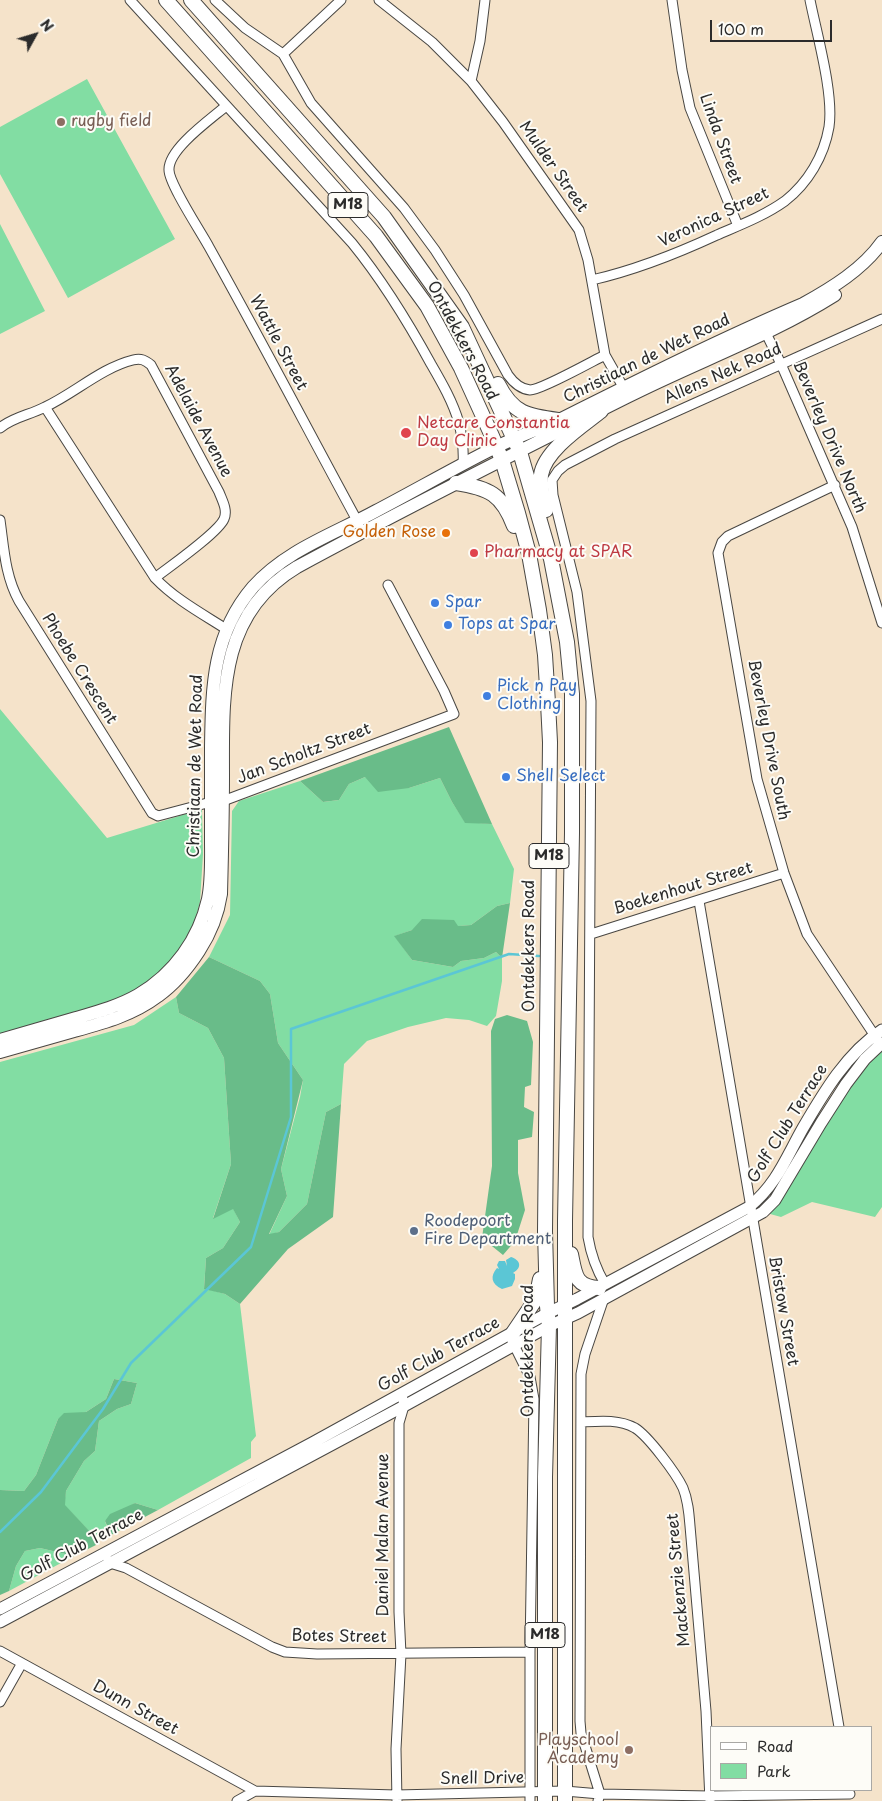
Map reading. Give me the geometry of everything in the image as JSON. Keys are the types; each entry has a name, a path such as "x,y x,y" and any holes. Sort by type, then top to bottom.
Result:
{"main road":[{"name":"Ontdekkers Road","path":"166,0 376,236 427,306 461,368 502,460 518,513 533,574 545,655 550,742 545,1231 549,1320 545,1477 544,1797"},
{"name":"Ontdekkers Road","path":"191,0 384,217 462,327 520,452 551,559 567,642 572,704 565,1221 565,1796"},
{"name":"Christiaan de Wet Road","path":"763,327 830,288 852,272 882,242"},
{"name":"Christiaan de Wet Road","path":"0,1040 119,1005 139,995 155,984 177,962 194,938 209,897 227,669 232,648 240,629 254,606 282,576 360,526 463,464 496,447 626,392 763,327 818,305 846,288 872,265 882,252"},
{"path":"462,327 483,353 502,392 512,406 528,416 558,420"},
{"name":"Christiaan de Wet Road","path":"0,1052 121,1016 158,996 184,972 206,940 219,905 222,874 217,801 213,682 217,658 226,629 243,600 268,572 300,549 360,526 456,483 600,411 626,392"},
{"path":"567,642 566,608 543,496 541,474 551,454 600,411"},
{"path":"456,483 473,485 496,496 503,503 533,574"},
{"path":"565,1221 576,1276 581,1283 603,1290"},
{"path":"512,1338 536,1299 545,1231"}],"street":[{"path":"130,0 352,243 378,278 411,327 457,416 464,451 463,464"},
{"name":"Ontdekkers Road","path":"215,0 246,28 283,54 311,103 404,208 464,294 508,375 515,384 524,389 539,389 605,355"},
{"path":"283,54 341,0"},
{"name":"Mulder Street","path":"379,0 432,42 471,81 499,117 579,230 592,280 605,355 626,392"},
{"path":"471,81 480,41 486,0"},
{"name":"Linda Street","path":"672,0 682,70 690,108 738,226"},
{"name":"Veronica Street","path":"592,280 651,264 769,211 793,193 810,173 820,158 826,140 830,109 827,82 810,0"},
{"name":"Wattle Street","path":"226,106 180,146 169,169 175,186 360,526"},
{"name":"Allens Nek Road","path":"591,934 591,701 577,592 551,484 552,480 558,471 581,456 615,439 880,319"},
{"name":"Beverley Drive North","path":"763,327 835,485 852,527 882,623"},
{"name":"Adelaide Avenue","path":"45,407 126,362 142,359 150,365 219,492 225,510 225,518 214,531 155,578"},
{"path":"0,428 10,421 45,407 155,578 179,599 226,629"},
{"name":"Beverley Drive South","path":"835,485 728,536 722,542 718,553 757,779 784,873 807,934 879,1038"},
{"name":"Phoebe Crescent","path":"0,520 10,583 19,601 152,813 164,816"},
{"name":"Jan Scholtz Street","path":"164,816 217,801 454,714 444,691 388,585"},
{"name":"Boekenhout Street","path":"591,934 784,873"},
{"name":"Bristow Street","path":"699,901 839,1726"},
{"path":"591,934 588,1237 590,1251 603,1290 581,1374 580,1721 581,1733 599,1798"},
{"name":"Golf Club Terrace","path":"0,1622 107,1558 396,1397 565,1312 751,1212 763,1212 775,1200 846,1084 879,1038"},
{"name":"Ontdekkers Road","path":"512,1338 530,1377 534,1399 530,1797"},
{"name":"Golf Club Terrace","path":"0,1609 107,1558 400,1412 512,1338"},
{"name":"Daniel Malan Avenue","path":"396,1397 400,1412 398,1612 401,1654 396,1749 397,1798"},
{"name":"Mackenzie Street","path":"582,1422 621,1423 636,1428 674,1472 683,1488 690,1526 706,1711 710,1799"},
{"name":"Botes Street","path":"107,1558 272,1647 286,1652 306,1654 401,1654 530,1652"},
{"name":"Dunn Street","path":"0,1650 255,1791"},
{"path":"0,1702 22,1663"},
{"path":"237,1801 255,1791"},
{"name":"Snell Drive","path":"255,1791 397,1798 565,1796 710,1799 850,1795"}],"green space":[{"path":"87,79 175,239 68,298 0,174 0,127"},
{"path":"0,224 45,311 0,334"},
{"path":"0,709 107,838 202,809 203,854 200,902 192,932 177,958 149,984 98,1010 0,1036"},
{"path":"449,727 492,824 465,823 440,778 409,788 378,792 365,777 349,784 339,800 323,802 300,781"},
{"path":"365,777 409,788 440,778 465,822 492,824 514,869 510,903 497,906 471,925 412,930 395,936 412,960 453,967 461,961 484,958 496,952 502,958 502,981 496,1016 487,1026 469,1020 446,1018 408,1027 367,1041 344,1064 341,1104 326,1112 307,1204 279,1232 269,1235 287,1196 281,1169 303,1080 278,1043 270,994 260,981 209,957 230,915 232,811 239,801 300,781 323,802 339,800 349,784"},
{"path":"510,903 502,958 496,952 484,958 461,961 453,967 412,960 394,936 412,930 422,919 454,920 458,926 471,925 497,906"},
{"path":"209,957 260,981 270,994 278,1043 303,1080 281,1169 287,1196 269,1234 279,1232 307,1204 326,1112 341,1104 333,1217 288,1249 240,1304 225,1294 204,1289 206,1258 223,1248 240,1222 233,1209 213,1219 231,1164 224,1058 208,1028 179,1013 176,997"},
{"path":"176,997 179,1013 208,1028 224,1058 231,1164 213,1218 233,1208 240,1222 223,1248 206,1258 204,1288 225,1294 240,1304 256,1436 251,1442 251,1458 158,1510 135,1503 105,1521 109,1533 95,1537 64,1505 66,1491 84,1461 95,1451 99,1421 117,1409 131,1404 137,1383 114,1379 106,1399 86,1412 58,1419 36,1475 24,1491 0,1490 0,1062 134,1025"},
{"path":"507,1015 527,1021 533,1042 531,1085 525,1087 524,1107 534,1112 532,1137 518,1140 518,1173 525,1210 515,1241 503,1255 482,1238 492,1166 491,1031 495,1019"},
{"path":"882,1043 882,1207 875,1217 812,1202 781,1217 763,1212 821,1123"},
{"path":"114,1379 137,1383 131,1404 117,1409 99,1421 95,1451 84,1461 66,1491 65,1505 95,1537 96,1545 74,1556 40,1548 25,1551 16,1566 9,1591 0,1595 0,1490 24,1491 36,1475 58,1419 64,1413 86,1412 106,1399"},
{"path":"135,1503 158,1510 111,1535 105,1521 110,1514"},
{"path":"40,1548 74,1556 9,1591 16,1566 25,1551"}],"water":[{"path":"511,1257 518,1262 519,1266 513,1273 515,1274 515,1279 512,1286 502,1289 494,1282 493,1274 497,1268 499,1269 497,1265 499,1261 505,1261 507,1266 506,1260"}],"waterway":[{"path":"0,1532 41,1492 103,1409 131,1363 251,1247 291,1117 291,1029 509,954 539,956"}],"place":[{"name":"rugby field","path":"61,122"},
{"name":"Netcare Constantia Day Clinic","path":"406,433"},
{"name":"Golden Rose","path":"446,533"},
{"name":"Pharmacy at SPAR","path":"474,553"},
{"name":"Spar","path":"435,603"},
{"name":"Tops at Spar","path":"448,625"},
{"name":"Pick n Pay Clothing","path":"487,696"},
{"name":"Shell Select","path":"506,777"},
{"name":"Roodepoort Fire Department","path":"414,1231"},
{"name":"Playschool Academy","path":"629,1750"}]}
